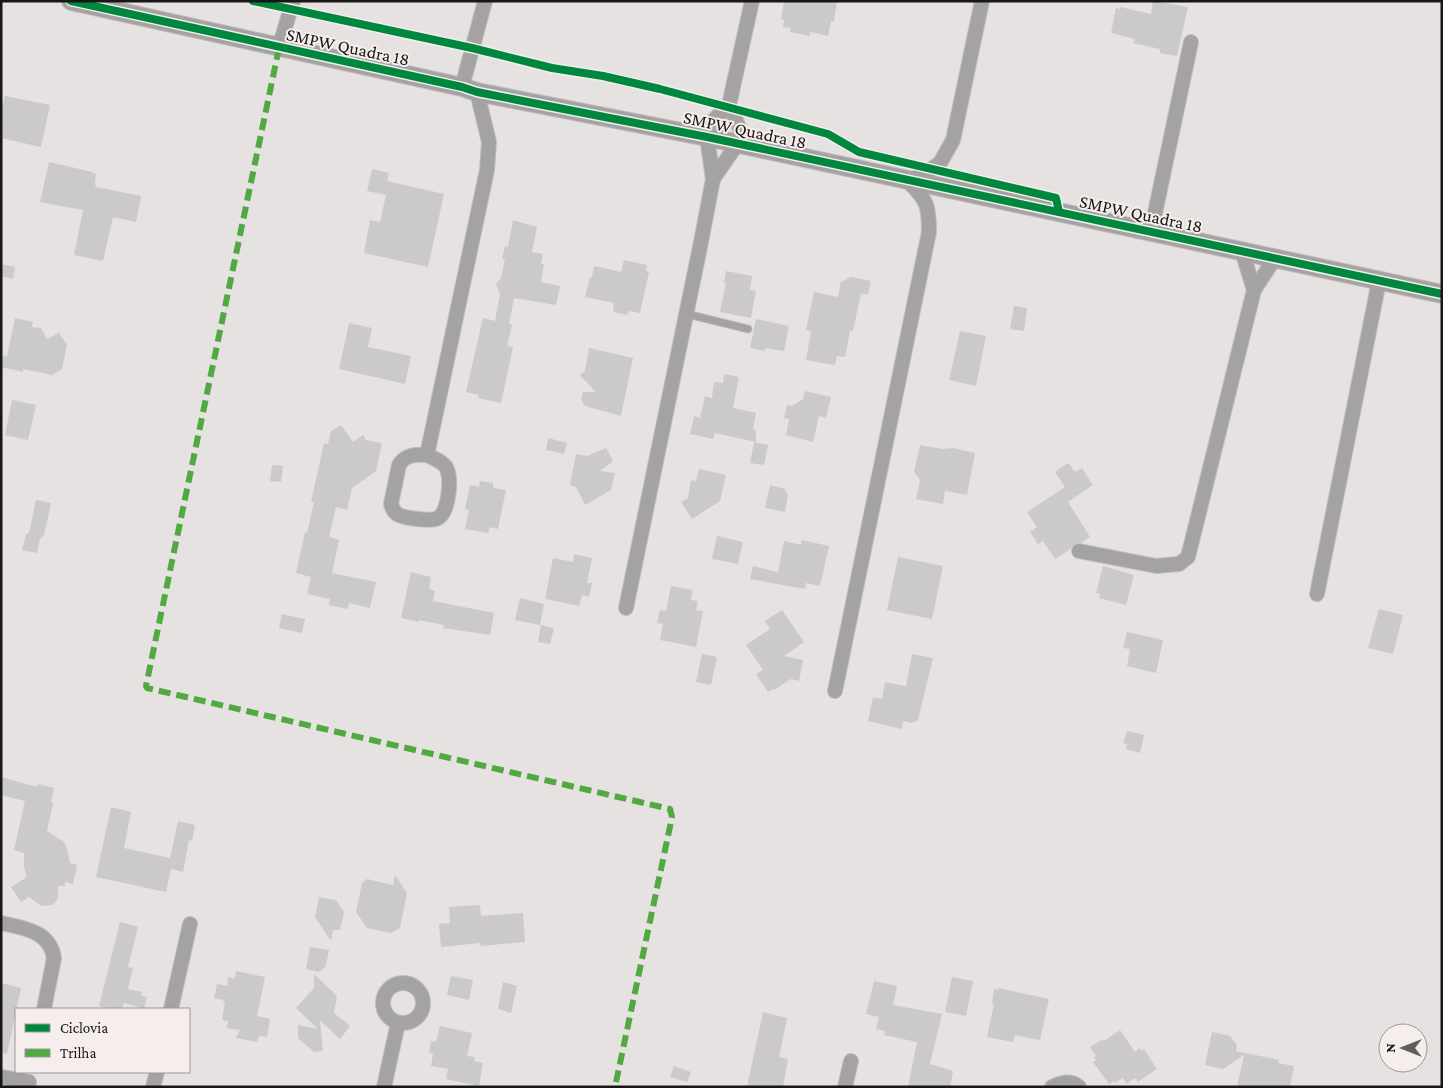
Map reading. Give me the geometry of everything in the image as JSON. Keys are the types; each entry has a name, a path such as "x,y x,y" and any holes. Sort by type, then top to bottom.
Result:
{"street":[{"path":"279,48 293,1"},
{"path":"426,455 487,170 488,142 469,89 485,1"},
{"path":"626,608 713,178 703,136 729,105 752,1"},
{"path":"835,691 929,232 929,210 927,204 924,198 908,181 926,173 940,163 953,140 982,1"},
{"name":"SMPW Quadra 18","path":"77,2 469,89 742,144 1442,294"},
{"path":"1151,232 1191,42"},
{"path":"713,178 742,144 729,105"},
{"path":"1242,251 1254,290"},
{"path":"1079,551 1156,566 1179,564 1188,557 1254,290 1275,258"},
{"path":"1317,594 1379,281"},
{"path":"426,455 442,462 448,473 450,484 444,511 439,518 430,521 400,516 391,504 398,465 407,457 426,455"},
{"path":"1,923 30,929 38,933 53,950 54,958 44,1008"},
{"path":"171,1008 190,924"},
{"path":"384,1087 398,1023"},
{"path":"845,1087 851,1061"},
{"path":"153,1087 157,1073"},
{"path":"1,1077 29,1080"},
{"path":"1052,1087 1063,1082 1076,1084 1079,1087"}],"lane":[{"path":"687,314 748,329"}],"building":[{"path":"784,1 837,1 834,22 831,21 828,36 810,32 810,36 790,32 791,28 783,27 784,20 781,19"},
{"path":"1153,1 1188,7 1177,56 1160,53 1160,49 1133,43 1135,39 1111,33 1116,8 1120,9 1120,7 1151,14"},
{"path":"5,96 50,105 41,147 1,138 1,114"},
{"path":"49,162 93,172 96,174 96,187 141,196 136,222 113,217 103,261 74,255 83,210 40,202"},
{"path":"372,169 389,173 387,181 444,194 428,267 364,253 370,220 380,222 386,195 367,191"},
{"path":"513,220 537,227 532,252 543,254 541,264 544,264 541,282 560,286 556,305 514,298 509,324 512,325 507,346 513,347 501,403 478,398 479,395 466,392 483,318 495,321 500,294 496,284 501,278 505,259 502,259 505,246 508,247"},
{"path":"624,260 647,265 646,271 649,272 640,313 628,311 627,315 613,312 614,303 585,297 594,266 621,272"},
{"path":"1,264 15,267 13,279 1,276"},
{"path":"726,271 752,276 750,290 756,291 751,318 720,312 726,283 724,283"},
{"path":"851,277 871,281 868,295 861,293 845,357 837,356 835,365 806,360 811,331 806,330 814,292 838,297 841,282"},
{"path":"1014,306 1027,308 1024,331 1010,329"},
{"path":"15,318 33,322 32,327 41,328 47,339 59,333 67,345 62,369 52,375 23,369 23,372 1,367 3,356 7,356"},
{"path":"756,319 789,326 784,351 765,348 765,351 750,348"},
{"path":"349,323 372,328 368,347 411,356 405,384 339,369"},
{"path":"960,331 986,336 976,386 949,380"},
{"path":"589,348 633,358 621,416 585,406 581,399 583,392 596,392 580,375 585,371"},
{"path":"724,374 739,377 733,408 756,413 753,429 756,431 756,442 715,433 713,439 690,434 694,416 700,418 705,396 712,398 714,382 723,383"},
{"path":"805,391 831,397 826,418 819,416 813,442 786,435 789,419 784,418 787,405 792,406 803,399"},
{"path":"12,400 36,405 28,440 5,435"},
{"path":"341,425 353,442 363,435 366,440 382,443 376,471 352,488 347,510 336,507 329,537 339,540 332,573 376,582 370,608 349,603 348,609 329,605 330,599 307,594 311,577 296,573 314,502 311,502 324,443 328,444 331,431"},
{"path":"548,438 567,443 564,454 546,450"},
{"path":"754,442 768,445 764,465 750,463"},
{"path":"920,445 942,449 953,448 975,453 967,495 945,491 943,504 916,499 920,480 914,472"},
{"path":"606,448 613,461 600,471 615,473 611,490 585,505 576,487 570,485 576,454 587,456"},
{"path":"1068,463 1075,472 1082,468 1093,485 1068,502 1090,537 1081,543 1076,543 1055,559 1043,541 1038,544 1030,532 1037,527 1027,512 1065,487 1055,472"},
{"path":"272,465 283,466 281,482 270,481"},
{"path":"699,469 726,475 720,501 692,519 681,502 688,498 691,480 696,481"},
{"path":"480,481 493,483 493,488 506,490 498,529 490,527 488,533 465,529 469,510 465,509 470,485 479,487"},
{"path":"770,485 785,489 788,494 785,512 765,508"},
{"path":"36,500 51,503 44,535 40,539 37,553 22,550 26,534 28,534 30,529"},
{"path":"717,536 743,542 738,564 712,559"},
{"path":"802,540 829,546 820,586 806,583 805,589 750,579 753,566 778,572 784,541 801,545"},
{"path":"574,554 592,558 587,583 592,583 589,597 582,595 579,606 545,599 553,558 573,562"},
{"path":"898,557 943,566 932,619 887,610"},
{"path":"1103,566 1134,575 1126,605 1099,598 1100,594 1096,593"},
{"path":"411,572 431,577 429,589 435,591 433,601 494,613 490,635 443,628 444,625 401,618"},
{"path":"671,586 693,590 691,600 698,601 696,610 703,611 696,647 660,640 663,624 657,623 660,610 666,611"},
{"path":"520,598 544,604 540,625 515,620"},
{"path":"1379,609 1403,615 1393,654 1368,648"},
{"path":"782,610 804,642 784,656 803,660 799,681 791,679 768,692 756,674 763,670 746,645 770,629 765,621"},
{"path":"282,614 305,619 302,633 279,628"},
{"path":"541,625 554,628 550,644 538,642"},
{"path":"1127,632 1163,640 1156,673 1127,666 1130,649 1123,648"},
{"path":"702,654 717,657 711,685 696,682"},
{"path":"912,654 933,658 918,720 912,723 903,721 902,729 868,721 873,697 882,699 885,682 906,686"},
{"path":"1127,731 1144,735 1140,753 1126,749 1127,744 1123,743"},
{"path":"1,777 37,787 38,784 54,788 47,831 64,842 70,863 77,865 73,884 65,882 65,886 58,886 58,898 53,905 41,906 29,897 21,902 11,887 27,877 24,867 24,853 14,850 25,801 1,795"},
{"path":"111,807 131,812 124,848 170,858 178,821 195,825 192,841 189,840 183,872 171,869 166,892 96,877"},
{"path":"395,875 407,893 400,928 391,933 367,928 356,912 362,883 367,879 393,885"},
{"path":"319,897 336,900 344,912 340,930 333,930 331,941 315,917"},
{"path":"480,905 481,916 523,913 525,942 481,946 480,943 441,947 439,924 450,923 449,907"},
{"path":"120,922 138,927 128,967 133,968 128,989 142,992 141,996 147,997 144,1008 124,1003 122,1008 99,1006"},
{"path":"310,947 329,950 326,966 319,972 306,969"},
{"path":"236,971 265,977 257,1016 270,1019 267,1037 259,1036 257,1042 236,1038 240,1030 227,1028 228,1021 222,1020 224,1000 214,998 217,984 227,986 228,977 235,979"},
{"path":"314,974 337,996 334,1013 350,1026 340,1039 320,1020 323,1051 314,1052 298,1038 298,1025 318,1029 296,1008 314,988"},
{"path":"451,976 473,980 469,1000 447,995"},
{"path":"952,977 973,981 966,1016 945,1012"},
{"path":"874,981 897,986 893,1005 942,1014 930,1064 953,1071 950,1087 908,1087 917,1042 884,1035 885,1031 876,1029 879,1017 866,1014"},
{"path":"503,982 517,986 511,1013 498,1009"},
{"path":"1,983 21,988 17,1008 15,1008 7,1054 1,1053"},
{"path":"998,988 1049,999 1040,1040 1015,1035 1013,1042 987,1037 994,1004 992,1003 994,989 998,990"},
{"path":"763,1012 787,1018 779,1057 788,1059 783,1087 747,1087"},
{"path":"440,1026 472,1033 467,1056 475,1057 474,1061 483,1063 479,1086 446,1079 448,1069 431,1066 433,1054 429,1053 431,1041 436,1042"},
{"path":"1120,1030 1135,1052 1140,1048 1142,1051 1144,1049 1157,1069 1138,1082 1135,1078 1126,1084 1123,1078 1109,1084 1093,1062 1096,1060 1094,1057 1096,1056 1090,1047 1103,1039 1104,1041"},
{"path":"1212,1032 1230,1036 1237,1045 1236,1051 1279,1060 1278,1063 1294,1066 1290,1087 1237,1087 1244,1055 1223,1069 1205,1065"},
{"path":"674,1066 691,1072 687,1082 670,1077"}],"marked path":[{"path":"279,48 146,686 147,688 670,809 672,817 615,1087"}],"cycle path":[{"path":"71,1 462,87 477,92 707,137 1442,294"},
{"path":"253,1 472,48 552,68 603,76 660,89 828,134 859,152 1056,198 1059,212"}]}
